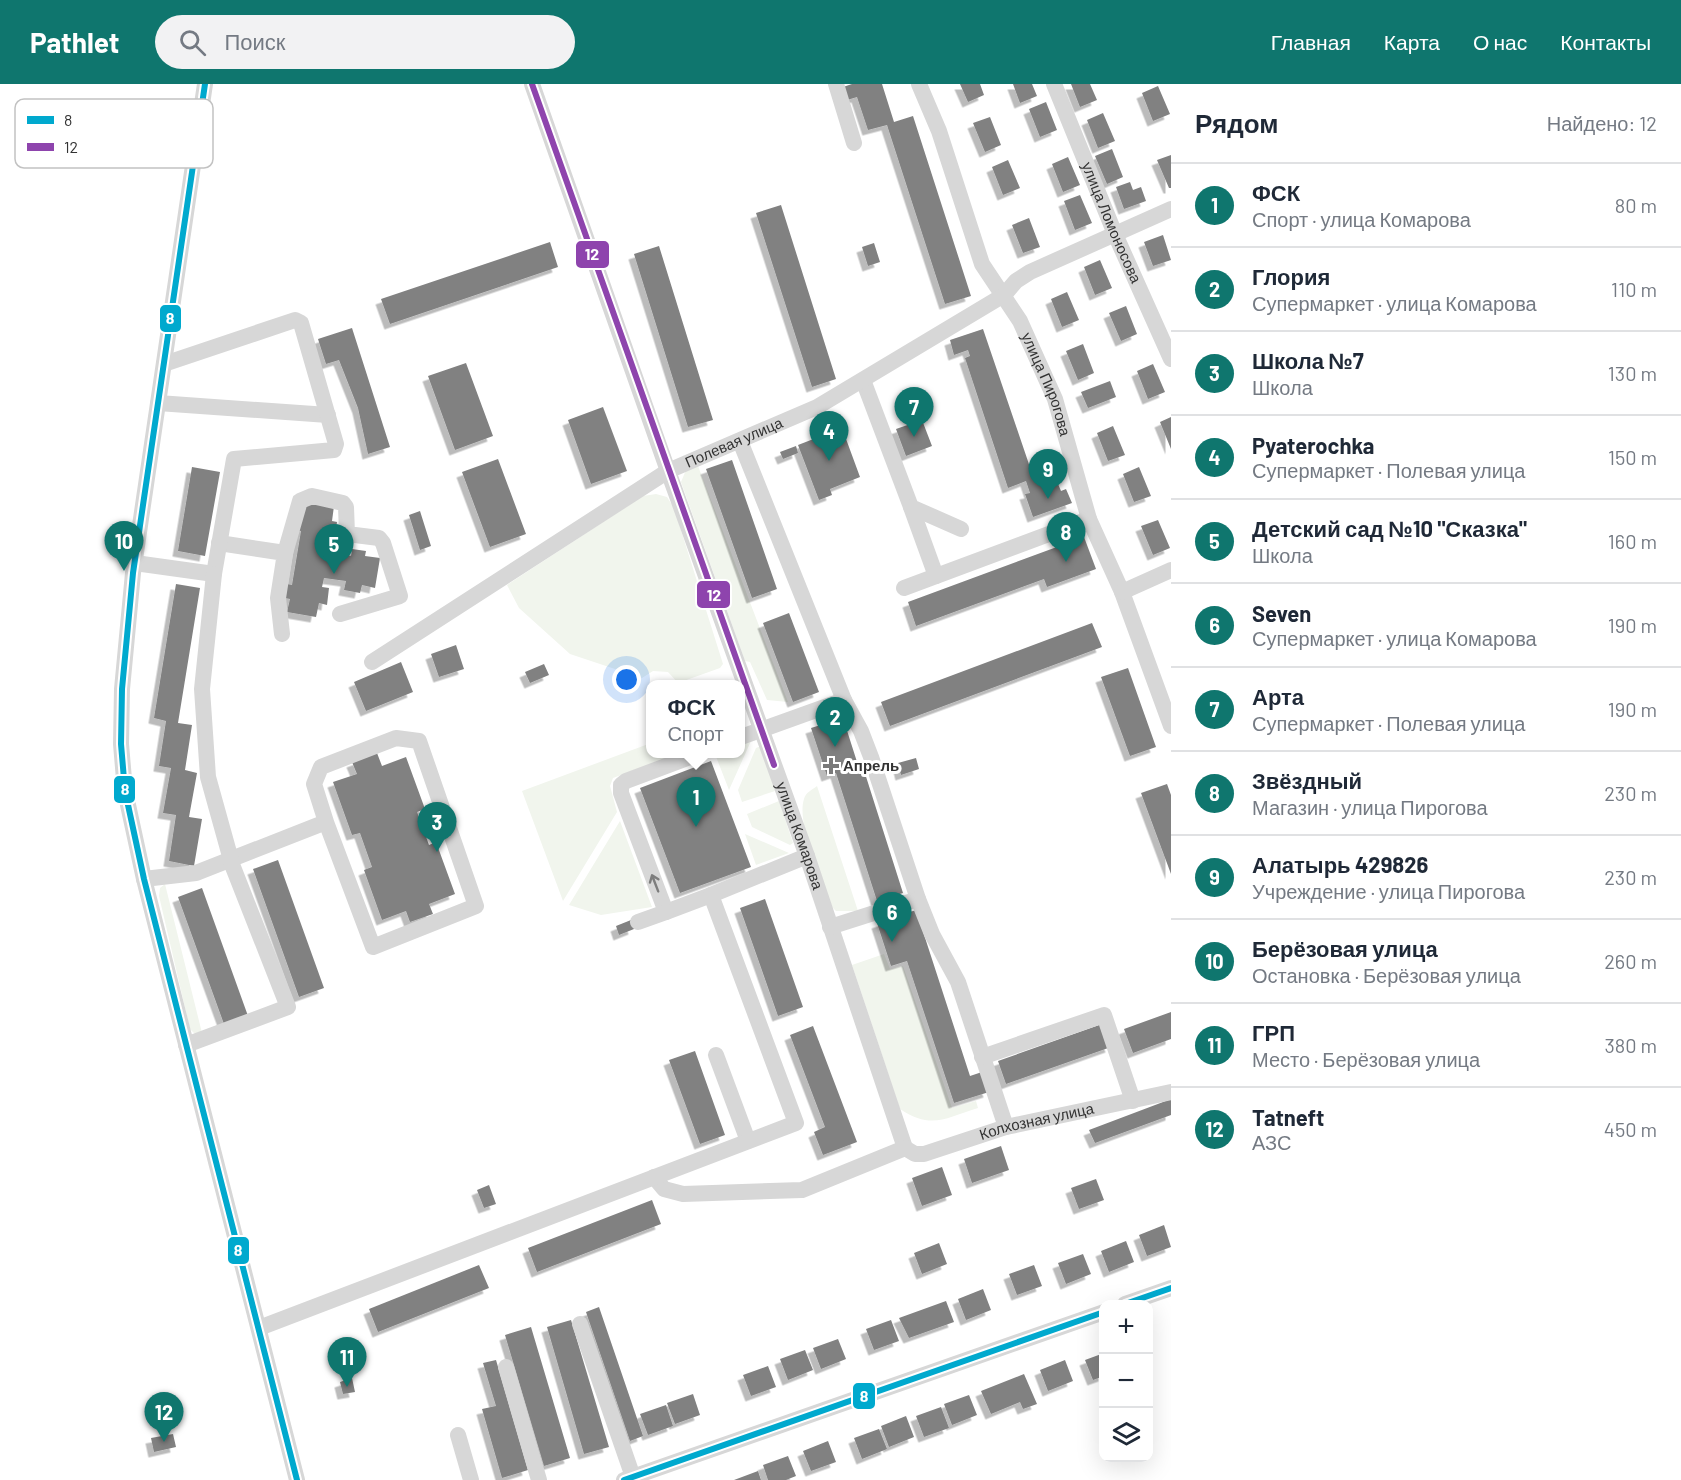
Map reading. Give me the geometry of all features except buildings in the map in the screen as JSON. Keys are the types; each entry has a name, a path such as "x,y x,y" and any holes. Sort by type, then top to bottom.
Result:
{"street":[{"path":"203,99 205,84"},
{"name":"улица Комарова","path":"532,84 743,680"},
{"path":"836,84 854,143"},
{"name":"улица Пирогова","path":"919,84 939,131 982,264 1020,321 1055,399 1089,519 1122,592 1171,726"},
{"name":"улица Ломоносова","path":"1054,84 1115,234 1171,359"},
{"path":"193,168 135,563 122,689 121,744 125,791 144,879 297,1480"},
{"name":"Полевая улица","path":"372,662 668,471 817,407 1004,295 1016,281 1030,272 1171,209"},
{"path":"164,364 295,320 301,323 336,444 334,450 234,459 214,574 202,689 208,777 231,861 288,1006 186,1045"},
{"path":"864,380 936,576"},
{"path":"158,403 328,415"},
{"path":"740,441 844,700 861,731 918,899 932,934 958,982 1006,1127"},
{"path":"282,634 278,598 285,553 295,510 305,497 343,503 346,507 347,534 379,538 383,543 400,596 340,614"},
{"path":"911,507 961,529"},
{"path":"904,588 1089,519"},
{"path":"219,543 285,553"},
{"path":"135,563 214,574"},
{"path":"1122,592 1171,570"},
{"name":"улица Комарова","path":"745,685 807,856 905,1148"},
{"path":"745,736 844,700"},
{"path":"396,738 419,741 476,906 373,946 326,822 314,784 321,767 396,738"},
{"path":"666,912 621,793 621,785 686,758"},
{"path":"144,879 196,873 326,822"},
{"path":"638,922 807,856"},
{"path":"259,1328 796,1123 711,895"},
{"path":"830,927 918,899"},
{"path":"982,1058 1104,1015 1133,1101"},
{"path":"716,1055 748,1142"},
{"name":"Колхозная улица","path":"905,1148 915,1154 924,1154 1006,1127 1171,1092"},
{"path":"654,1177 664,1189 683,1194 802,1190 905,1148"},
{"path":"1139,1300 1171,1288"},
{"path":"580,1324 629,1478 1099,1314"},
{"path":"506,1367 539,1480"},
{"path":"458,1435 471,1480"}],"shaded area":[{"path":"698,466 788,702 767,700 750,662 745,661 681,482 686,470"},
{"path":"656,494 667,497 674,508 723,664 720,668 686,680 675,680 668,672 653,671 642,678 570,654 519,608 507,585 643,496"},
{"path":"751,741 745,754 745,743"},
{"path":"646,745 646,758 667,758 613,778 610,786 617,812 563,901 522,791"},
{"path":"761,746 775,791 742,802 738,790 756,748"},
{"path":"717,758 743,758 729,790"},
{"path":"817,786 858,911 836,911 830,905 811,852 802,809 806,795"},
{"path":"779,801 793,843 790,845 752,827 747,814"},
{"path":"620,821 652,907 601,915 569,905"},
{"path":"745,834 789,853 756,865"},
{"path":"165,884 202,1033 195,1034 190,1029 159,896 160,888"},
{"path":"884,954 890,969 903,966 952,1108 976,1101 978,1108 930,1121 900,1109 852,965"}],"transit line":[{"name":"8","path":"203,99 205,84"},
{"name":"12","path":"532,84 744,680"},
{"name":"8","path":"193,168 133,573 122,689 121,744 125,791 144,879 297,1480"},
{"name":"12","path":"745,683 774,765"},
{"name":"8","path":"1136,1300 1171,1288"},
{"name":"8","path":"624,1480 1099,1314"}],"place":[{"name":"Арта","path":"914,437"},
{"name":"Pyaterochka","path":"829,461"},
{"name":"Алатырь 429826","path":"1048,499"},
{"name":"Звёздный","path":"1066,562"},
{"name":"Берёзовая улица","path":"124,571"},
{"name":"Детский сад №10 \"Сказка\"","path":"334,574"},
{"name":"Глория","path":"835,747"},
{"name":"Апрель","path":"831,766"},
{"name":"ФСК","path":"696,827"},
{"name":"Школа №7","path":"437,852"},
{"name":"Seven","path":"892,942"},
{"name":"ГРП","path":"347,1387"},
{"name":"Tatneft","path":"164,1442"}]}
